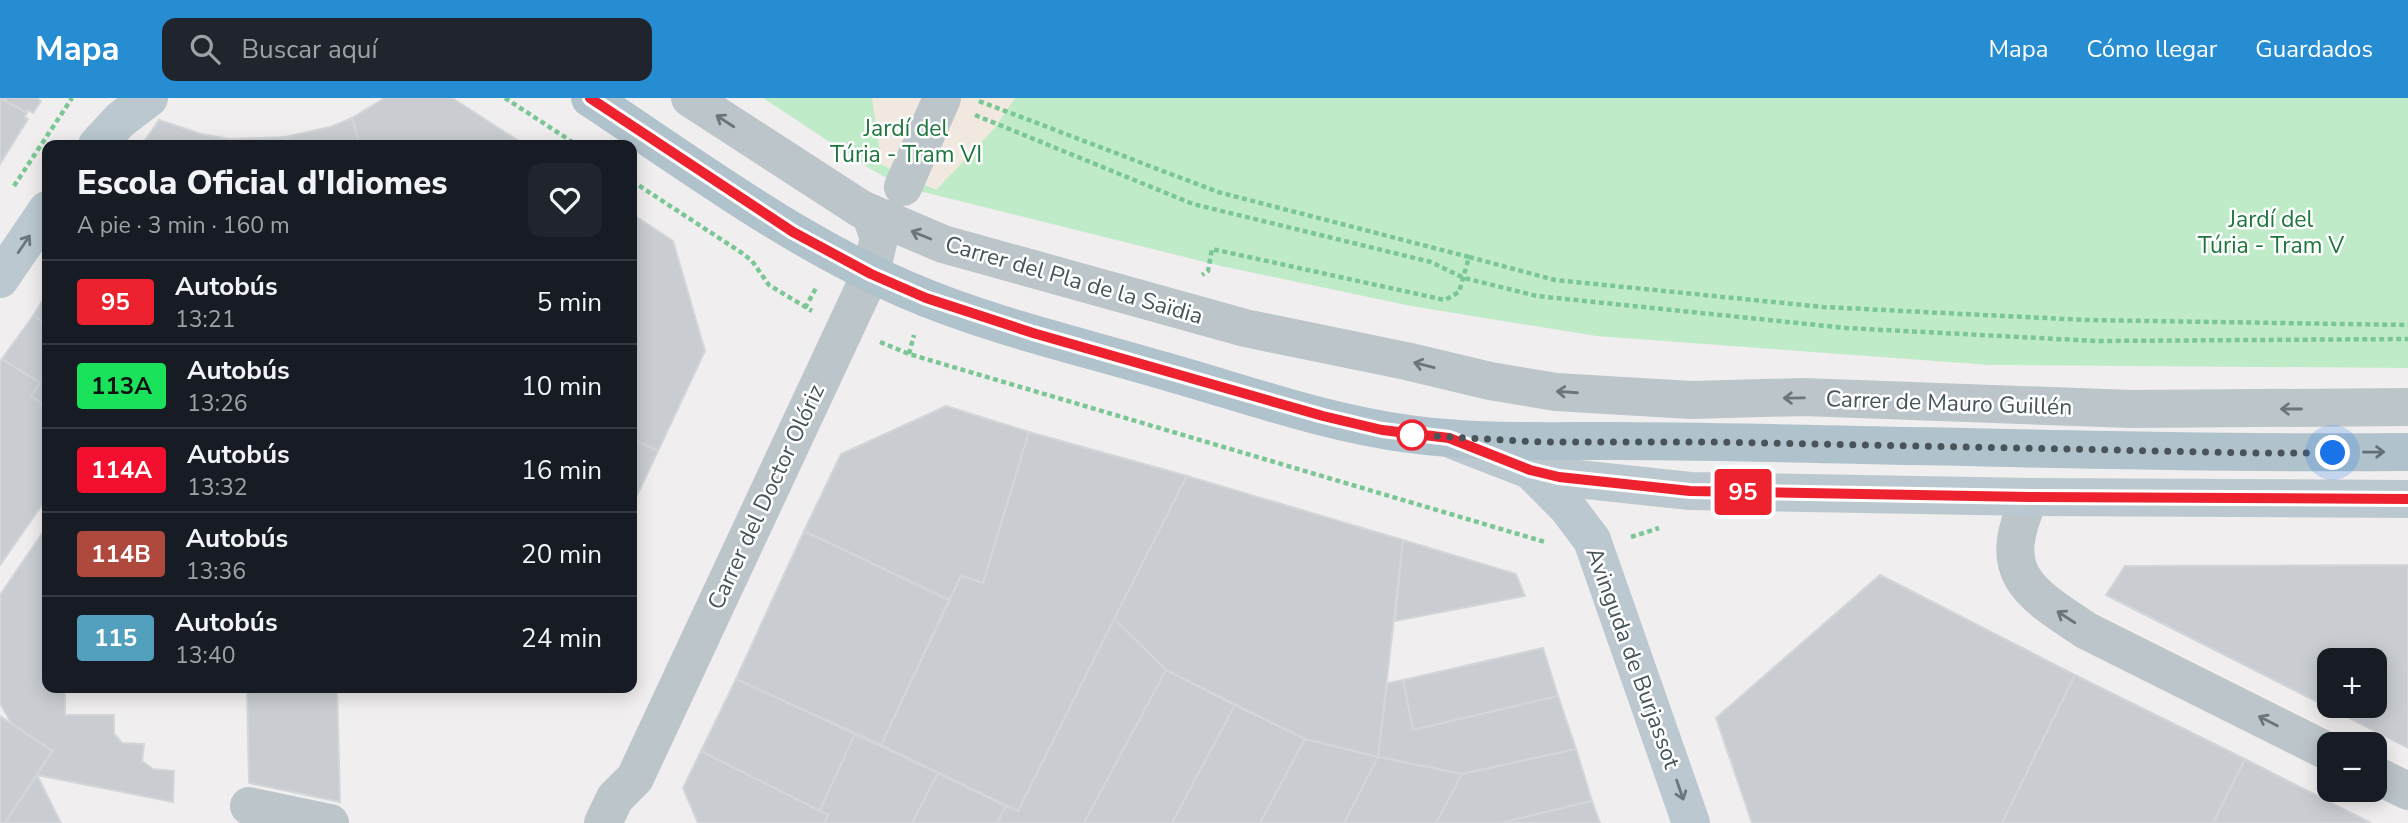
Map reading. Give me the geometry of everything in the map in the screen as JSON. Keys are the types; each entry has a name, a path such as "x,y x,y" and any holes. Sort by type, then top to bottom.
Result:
{"main road":[{"path":"88,140 109,98"},
{"path":"102,140 120,120 149,98"},
{"path":"590,98 793,232 871,274 926,298 986,319 1300,409 1382,430 1449,438 1530,470 1559,477 1690,491 2030,497 2408,499"},
{"path":"0,279 42,217"},
{"name":"Carrer de Mauro Guillén","path":"1449,438 1541,442 1731,442 2245,453 2408,452"},
{"name":"Avinguda de Burjassot","path":"1530,470 1567,507 1592,540 1691,823"}],"street":[{"name":"Carrer del Pla de la Saïdia","path":"690,98 870,213 923,236 966,251 1232,324 1490,381"},
{"path":"903,187 953,105"},
{"name":"Carrer del Doctor Olóriz","path":"603,823 615,798 635,778 871,274 878,238 870,213"},
{"name":"Carrer de Mauro Guillén","path":"1490,381 1556,391 1690,400 1803,397 2131,409 2408,407"},
{"path":"2030,497 2018,523 2014,554 2024,584 2051,608 2087,631 2317,746"},
{"name":"Carrer del Doctor Olóriz","path":"635,778 636,823"},
{"path":"2387,781 2408,791"},
{"path":"249,806 330,823"}],"path":[{"path":"44,140 72,98"},
{"path":"505,98 570,140"},
{"path":"989,104 1218,191 1555,280 1823,307 2086,320 2408,325"},
{"path":"953,105 1193,204 1431,262 1464,278 1537,296 1846,328 2097,341 2408,340"},
{"path":"7,196 42,143"},
{"path":"637,184 742,253 752,261 769,285 816,313"},
{"path":"1208,271 1212,249 1445,300 1459,292 1469,257"},
{"path":"805,308 814,292"},
{"path":"909,354 915,333"},
{"path":"877,341 909,354 1548,542"}],"green space":[{"name":"Jardí del Túria - Tram V","path":"763,98 2408,98 2408,368 1990,365 1596,336 1411,306 1221,266 903,187 872,170"}],"sand":[{"path":"872,98 1015,98 994,129 936,190 882,165"}],"building":[{"path":"0,98 27,113 24,117 28,119 0,164"},
{"path":"2,98 37,98 41,101 33,113 28,110 27,113"},
{"path":"385,98 452,98 517,140 359,140 352,118"},
{"path":"352,118 359,140 286,140 285,137 330,127"},
{"path":"159,120 201,134 230,139 285,137 286,140 145,140"},
{"path":"637,217 673,241 705,351 658,451 637,441"},
{"path":"42,301 42,321 33,316"},
{"path":"33,316 42,321 42,404 31,396 40,383 2,359"},
{"path":"2,359 40,383 31,396 42,404 42,505 0,565"},
{"path":"946,406 1029,432 983,583 961,576 949,600 804,531 841,454"},
{"path":"1029,432 1187,476 1018,811 881,745 961,576 983,583"},
{"path":"637,441 658,451 637,495"},
{"path":"1187,476 1403,540 1378,757 1305,739 1166,670 1114,619"},
{"path":"804,531 949,600 881,745 736,679"},
{"path":"42,533 42,693 65,693 65,715 114,715 114,734 122,743 144,744 142,761 153,769 174,771 173,802 37,775 52,751 11,723 0,703 0,595"},
{"path":"1403,540 1516,574 1525,596 1395,621"},
{"path":"2408,565 2408,748 2387,737 2387,732 2376,732 2349,718 2387,718 2387,648 2317,648 2317,702 2106,595 2125,566"},
{"path":"1880,575 2075,675 2002,823 1752,823 1716,718"},
{"path":"1114,619 1166,670 1084,823 997,823 1006,806 1018,811"},
{"path":"1543,648 1558,696 1413,730 1403,680"},
{"path":"1166,670 1235,705 1172,823 1084,823"},
{"path":"2075,675 2245,759 2213,823 2002,823"},
{"path":"736,679 855,734 819,812 701,751"},
{"path":"1403,680 1413,730 1558,696 1576,749 1462,774 1378,757 1387,683"},
{"path":"247,693 337,693 340,802 249,783"},
{"path":"1235,705 1305,739 1260,823 1172,823"},
{"path":"0,716 52,751 5,823 0,823"},
{"path":"855,734 938,773 912,823 824,823 828,815 819,812"},
{"path":"1305,739 1378,757 1344,823 1260,823"},
{"path":"1576,749 1592,801 1500,823 1436,823 1462,774"},
{"path":"701,751 828,815 824,823 698,823 683,788"},
{"path":"1378,757 1462,774 1436,823 1344,823"},
{"path":"2245,759 2317,796 2317,802 2330,802 2371,823 2213,823"},
{"path":"938,773 1006,806 997,823 912,823"},
{"path":"37,775 61,823 5,823"},
{"path":"1592,801 1600,823 1500,823"}],"bus line":[{"name":"95","path":"590,98 793,232 834,256 926,298 1033,333 1323,416 1382,430 1449,438 1530,470 1559,477 1690,491 2030,497 2408,499"}],"route":[{"path":"1412,435 1541,442 1717,442 2333,453"}],"park label":[{"name":"Jardí del Túria - Tram VI","path":"906,141"}]}
